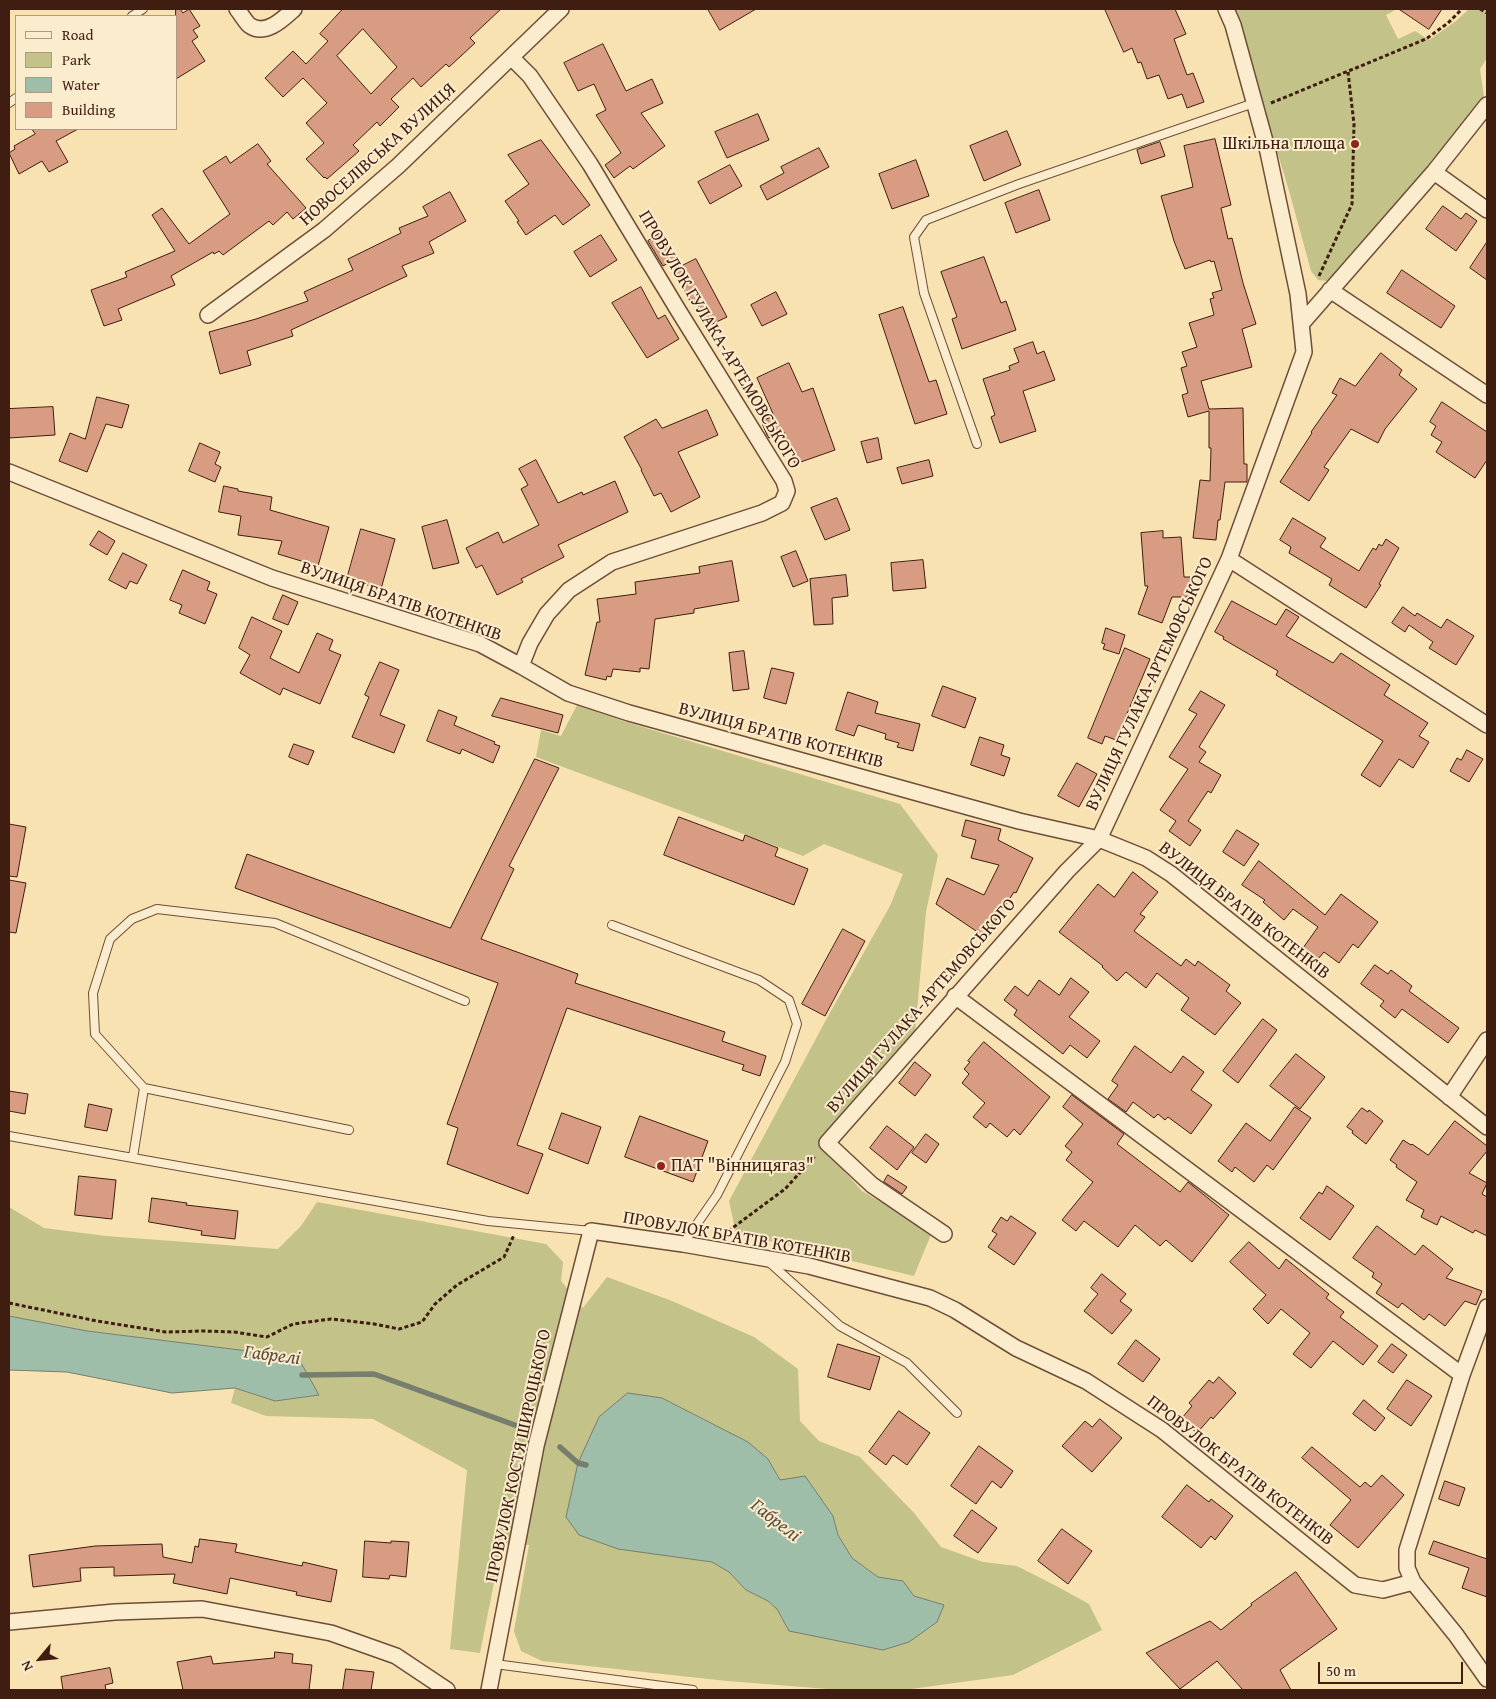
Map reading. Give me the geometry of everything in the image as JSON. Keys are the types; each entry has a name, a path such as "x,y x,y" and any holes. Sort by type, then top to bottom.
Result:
{"street":[{"path":"237,9 249,25 257,28 268,28 278,24 294,9"},
{"name":"НОВОСЕЛІВСЬКА ВУЛИЦЯ","path":"208,315 324,230 398,166 561,9"},
{"name":"ВУЛИЦЯ ГУЛАКА-АРТЕМОВСЬКОГО","path":"827,1143 955,996 1067,871 1099,839 1229,559 1304,352 1298,294 1268,152 1233,25 1226,9"},
{"name":"ПРОВУЛОК ГУЛАКА-АРТЕМОВСЬКОГО","path":"512,58 530,76 590,164 784,481 788,491 782,503 762,513 612,562 569,590 547,614 530,643 522,666"},
{"path":"1302,323 1434,172 1487,105"},
{"path":"1434,172 1487,210"},
{"path":"1329,292 1487,395"},
{"name":"ВУЛИЦЯ БРАТІВ КОТЕНКІВ","path":"9,472 272,578 480,644 568,693 629,713 1019,821 1099,839 1146,858 1171,874 1487,1127"},
{"path":"1229,559 1487,725"},
{"path":"955,996 1462,1375"},
{"path":"1449,1097 1487,1040"},
{"path":"827,1143 872,1185 944,1234"},
{"name":"ПРОВУЛОК БРАТІВ КОТЕНКІВ","path":"590,1231 683,1244 809,1266 921,1296 955,1310 1016,1348 1086,1381 1162,1430 1355,1585 1382,1590 1414,1582"},
{"name":"ПРОВУЛОК КОСТЯ ШИРОЦЬКОГО","path":"489,1690 536,1446 590,1231"},
{"path":"1487,1307 1462,1375 1407,1550 1407,1568 1414,1582 1456,1635 1487,1679"},
{"path":"9,1622 115,1612 202,1609 331,1633 396,1656 447,1690"}],"lane":[{"path":"977,444 924,293 914,237 926,220 1019,184 1255,106"},
{"path":"349,1130 144,1088 95,1034 93,993 110,939 132,919 157,909 275,923 465,1001"},
{"path":"612,925 759,980 789,1000 797,1024 785,1062 717,1195 683,1244"},
{"path":"133,1157 144,1088"},
{"path":"9,1136 488,1221 590,1231"},
{"path":"765,1259 840,1326 907,1364 957,1412"},
{"path":"495,1664 693,1690"}],"path":[{"path":"1255,106 1348,72 1426,40 1462,9"},
{"path":"1480,9 1487,13"},
{"path":"1329,292 1319,276 1352,204 1354,124 1348,72"},
{"path":"719,1250 724,1234 785,1189 827,1143"},
{"path":"9,1303 98,1321 166,1332 203,1330 234,1332 267,1338 293,1324 330,1319 399,1329 422,1322 435,1304 457,1285 504,1256 518,1224"}],"green space":[{"name":"Шкільна площа","path":"1234,9 1397,9 1386,15 1398,39 1415,31 1429,40 1456,21 1469,9 1487,9 1487,58 1480,69 1484,97 1431,169 1339,274 1327,281 1318,280 1311,271 1290,194"},
{"path":"577,705 626,722 900,804 938,855 926,912 915,1032 818,1142 862,1191 932,1232 914,1276 736,1233 729,1201 827,1018 890,906 903,874 824,844 803,856 536,757 541,730 561,736"},
{"path":"317,1202 546,1244 563,1262 561,1281 583,1308 607,1277 672,1301 754,1337 798,1369 800,1421 819,1441 860,1457 914,1513 941,1547 983,1562 1017,1566 1060,1588 1089,1604 1102,1630 1013,1675 904,1690 841,1690 727,1681 542,1661 521,1651 514,1631 529,1545 502,1543 480,1653 450,1649 467,1470 373,1419 266,1416 231,1403 235,1388 275,1401 319,1395 300,1361 240,1350 87,1331 9,1316 9,1207 44,1228 106,1236 278,1249 301,1226","holes":["662,1398 748,1442 768,1459 780,1480 833,1516 838,1535 852,1558 878,1577 902,1581 914,1596 944,1605 789,1631 777,1609 768,1601 746,1590 729,1572 712,1562 683,1558"]}],"water":[{"path":"9,1316 87,1331 240,1350 300,1361 319,1395 275,1401 235,1388 172,1393 67,1372 9,1370"},
{"path":"628,1393 662,1398 748,1442 768,1459 780,1480 805,1476 833,1516 838,1535 852,1558 878,1577 903,1581 914,1596 944,1605 937,1622 909,1642 883,1650 789,1631 777,1609 768,1601 746,1590 729,1572 712,1562 618,1549 579,1535 566,1517 578,1463 599,1417"}],"building":[{"path":"176,9 180,9 183,13 189,9 200,26 193,30 198,37 192,41 205,61 178,78 178,15 176,15"},
{"path":"343,9 501,9 470,38 475,43 449,67 446,64 421,87 413,78 391,99 399,107 380,126 377,122 353,145 359,151 327,179 306,159 324,143 306,123 327,103 303,78 283,97 265,78 293,51 306,64 328,41 320,34","holes":["363,29 397,67 371,94 337,56"]},
{"path":"708,9 756,9 720,30"},
{"path":"1105,9 1175,9 1186,34 1174,39 1187,75 1193,73 1204,102 1187,108 1182,94 1168,99 1159,75 1147,79 1141,62 1138,63 1132,48 1124,52"},
{"path":"1399,9 1442,9 1429,29"},
{"path":"603,44 626,91 652,79 663,103 641,113 665,146 633,169 630,166 614,178 605,165 621,153 596,115 606,110 594,84 578,91 564,63"},
{"path":"758,114 769,140 727,158 715,132"},
{"path":"33,130 76,130 56,141 68,162 49,172 42,161 19,174 9,153 15,149 14,146 35,134"},
{"path":"1007,131 1021,165 984,181 970,146"},
{"path":"1215,139 1231,205 1221,208 1228,239 1232,238 1243,283 1256,324 1242,329 1252,367 1201,381 1209,409 1243,408 1244,464 1247,464 1247,482 1225,482 1216,540 1193,538 1200,480 1210,481 1209,411 1188,417 1182,395 1188,393 1181,368 1187,366 1182,352 1197,347 1189,323 1214,315 1210,299 1214,298 1212,293 1222,290 1214,261 1211,262 1210,260 1185,269 1174,241 1161,196 1193,187 1184,146"},
{"path":"541,140 590,205 563,225 555,215 526,235 505,201 529,184 508,155"},
{"path":"1160,142 1165,156 1141,164 1137,150"},
{"path":"258,144 271,161 267,164 306,208 293,219 287,212 273,225 269,221 223,255 219,251 214,254 213,252 171,276 175,285 118,309 122,320 104,326 91,290 127,277 125,272 175,251 152,215 162,208 189,244 230,214 203,171 226,156 230,163"},
{"path":"819,148 829,167 767,200 760,186 784,173 781,167"},
{"path":"916,160 929,196 892,209 879,174"},
{"path":"730,165 742,186 710,204 698,182"},
{"path":"1039,190 1050,220 1016,233 1005,203"},
{"path":"450,192 466,221 429,242 434,253 402,266 407,276 291,330 293,336 247,351 251,365 220,374 209,332 256,319 308,301 304,292 353,270 348,259 401,233 399,228 428,216 423,207"},
{"path":"1443,206 1461,219 1466,213 1477,221 1456,251 1426,229"},
{"path":"662,232 677,258 663,266 648,241"},
{"path":"601,235 617,260 590,277 574,252"},
{"path":"1487,242 1487,280 1470,268"},
{"path":"984,257 1001,303 1006,301 1016,330 962,349 952,319 957,317 941,272"},
{"path":"696,259 727,317 708,326 697,303 692,305 674,270"},
{"path":"1402,270 1455,306 1441,328 1387,293"},
{"path":"641,287 658,319 665,315 679,339 647,358 612,303"},
{"path":"776,292 787,314 762,326 751,305"},
{"path":"903,307 929,382 936,380 947,414 915,424 879,315"},
{"path":"1033,342 1037,354 1044,351 1055,380 1023,391 1036,431 1000,443 991,417 995,415 983,379 1010,370 1009,366 1019,362 1014,349"},
{"path":"1381,353 1402,370 1399,375 1417,389 1385,429 1378,443 1351,429 1324,467 1329,470 1309,501 1280,482 1337,395 1332,393 1340,378 1355,386"},
{"path":"789,363 802,392 813,388 835,450 795,464 784,432 769,438 767,435 761,421 774,416 757,378"},
{"path":"97,397 129,405 122,428 106,424 87,472 59,461 70,433 85,439"},
{"path":"1442,402 1487,432 1487,460 1475,478 1436,452 1442,442 1431,435 1436,426 1430,422"},
{"path":"53,407 55,435 9,438 9,409"},
{"path":"707,410 718,435 678,452 700,497 671,512 661,493 654,496 624,437 656,419 662,428"},
{"path":"878,438 882,459 867,463 861,442"},
{"path":"200,443 220,452 215,464 221,467 215,482 189,471"},
{"path":"536,460 558,503 582,492 583,495 615,481 628,512 558,545 564,557 521,579 523,582 497,595 482,565 476,568 466,548 498,532 503,543 539,525 521,489 528,485 519,469"},
{"path":"929,460 933,476 902,484 897,468"},
{"path":"224,486 238,489 238,491 272,497 270,510 329,527 318,566 278,554 282,541 238,535 241,516 219,512"},
{"path":"837,498 850,530 825,540 811,508"},
{"path":"1293,518 1326,538 1320,547 1359,571 1373,548 1376,550 1379,544 1382,546 1386,539 1399,548 1379,584 1381,585 1366,608 1329,585 1332,579 1289,553 1291,547 1280,540"},
{"path":"447,520 459,563 433,569 422,527"},
{"path":"361,529 395,539 381,589 347,579"},
{"path":"99,531 115,541 107,555 90,545"},
{"path":"1163,531 1163,538 1181,537 1184,577 1190,577 1191,597 1172,597 1162,623 1138,614 1148,586 1145,586 1141,533"},
{"path":"796,551 808,581 793,587 781,557"},
{"path":"123,553 147,565 137,584 130,581 126,589 109,580"},
{"path":"923,560 926,588 893,591 891,563"},
{"path":"732,561 739,601 694,609 694,613 655,619 649,669 640,668 640,672 613,669 611,677 607,676 606,680 585,675 597,622 600,622 597,599 636,594 635,582 700,573 699,567"},
{"path":"183,570 210,582 207,590 217,594 205,624 179,613 182,605 170,600"},
{"path":"846,575 848,596 832,598 833,624 814,625 810,579"},
{"path":"283,595 298,602 288,625 273,619"},
{"path":"1232,601 1276,625 1286,609 1299,617 1286,636 1333,663 1341,653 1390,685 1384,695 1428,723 1419,736 1429,742 1413,768 1399,759 1380,787 1361,775 1383,741 1276,675 1278,671 1223,639 1224,637 1215,632"},
{"path":"1403,607 1415,616 1417,613 1441,628 1447,619 1474,636 1456,665 1429,648 1433,642 1409,625 1405,632 1392,623"},
{"path":"252,617 282,631 270,658 299,673 317,633 333,640 329,650 341,655 320,704 283,688 280,695 240,673 250,655 239,648"},
{"path":"1106,628 1125,635 1119,654 1103,649 1105,644 1102,643"},
{"path":"1125,648 1150,659 1116,740 1105,736 1102,744 1088,738"},
{"path":"744,651 749,689 733,691 729,653"},
{"path":"380,662 399,670 380,715 405,725 394,753 352,737 369,697 365,695"},
{"path":"772,668 794,673 786,704 764,698"},
{"path":"943,686 976,698 965,728 932,716"},
{"path":"1201,691 1225,705 1199,747 1206,752 1199,762 1221,775 1211,793 1208,791 1188,821 1201,830 1190,846 1169,831 1176,821 1160,810 1188,769 1169,757 1197,714 1189,710"},
{"path":"848,692 878,702 875,713 920,724 913,751 897,747 899,743 885,739 886,734 858,725 854,736 836,730"},
{"path":"501,698 563,715 558,733 492,716"},
{"path":"439,710 457,717 454,725 495,742 494,744 500,746 493,763 462,749 460,754 427,741"},
{"path":"980,737 1004,745 1001,755 1010,758 1004,776 971,765"},
{"path":"294,744 314,751 308,765 289,757"},
{"path":"1467,750 1483,759 1469,782 1450,771 1457,758 1461,760"},
{"path":"535,759 559,768 509,866 514,869 481,939 578,974 575,983 725,1032 722,1041 766,1056 760,1076 742,1070 744,1065 567,1008 517,1145 543,1154 528,1194 447,1164 458,1128 447,1124 498,983 235,888 247,854 450,928"},
{"path":"1077,763 1097,774 1079,807 1058,796"},
{"path":"679,817 743,841 745,835 778,848 775,856 808,869 794,905 664,855"},
{"path":"966,820 1001,829 998,840 1033,858 1016,893 1014,892 985,937 936,904 947,878 984,895 999,865 971,858 976,840 962,836"},
{"path":"9,824 26,827 17,877 9,876"},
{"path":"1237,830 1259,844 1244,866 1223,852"},
{"path":"1259,861 1325,915 1341,894 1378,922 1358,948 1353,944 1339,963 1324,952 1318,959 1303,948 1318,927 1293,909 1284,920 1263,902 1265,900 1242,885"},
{"path":"1133,872 1158,892 1140,914 1145,917 1134,931 1181,966 1186,959 1195,966 1198,961 1230,985 1226,991 1241,1003 1215,1035 1181,1010 1189,998 1157,973 1146,988 1126,972 1117,981 1103,966 1059,932 1098,884 1114,897"},
{"path":"9,880 26,883 16,933 9,932"},
{"path":"843,929 865,941 825,1016 802,1004"},
{"path":"1375,965 1388,974 1391,970 1412,986 1409,991 1459,1028 1448,1043 1402,1009 1395,1018 1380,1006 1384,1001 1361,984"},
{"path":"1071,978 1089,992 1069,1017 1100,1041 1087,1058 1070,1045 1063,1054 1014,1015 1017,1010 1004,1000 1015,986 1028,996 1039,980 1059,995"},
{"path":"1263,1019 1277,1030 1238,1083 1223,1071"},
{"path":"984,1042 1050,1097 1020,1135 1014,1129 1007,1137 990,1123 986,1128 973,1117 985,1103 962,1083 969,1074 964,1069 970,1062 968,1061"},
{"path":"1135,1046 1171,1073 1183,1056 1204,1072 1191,1090 1212,1105 1191,1134 1168,1117 1165,1120 1158,1114 1154,1118 1133,1102 1126,1112 1108,1099 1118,1085 1112,1081"},
{"path":"1296,1054 1325,1077 1300,1109 1270,1086"},
{"path":"915,1062 931,1075 915,1096 899,1083"},
{"path":"9,1091 28,1094 25,1114 9,1111"},
{"path":"1072,1095 1124,1134 1117,1144 1180,1192 1188,1182 1229,1215 1192,1262 1166,1240 1160,1246 1135,1225 1118,1247 1084,1221 1076,1231 1062,1220 1093,1182 1066,1160 1072,1152 1065,1146 1083,1124 1063,1107"},
{"path":"89,1104 112,1109 107,1131 85,1127"},
{"path":"1295,1107 1311,1118 1273,1170 1267,1165 1254,1182 1235,1167 1232,1172 1218,1161 1246,1123 1270,1141"},
{"path":"1362,1108 1368,1112 1369,1110 1383,1121 1366,1144 1347,1127"},
{"path":"562,1113 601,1127 588,1164 549,1149"},
{"path":"640,1116 708,1141 693,1182 625,1157"},
{"path":"1455,1121 1487,1146 1487,1151 1469,1173 1487,1183 1482,1194 1487,1197 1487,1236 1475,1230 1473,1233 1441,1216 1437,1225 1421,1217 1424,1210 1406,1200 1417,1182 1396,1167 1397,1165 1390,1160 1403,1140 1428,1155"},
{"path":"887,1126 914,1147 897,1170 870,1148"},
{"path":"926,1134 939,1144 926,1163 912,1153"},
{"path":"888,1175 907,1187 902,1194 884,1182"},
{"path":"79,1176 116,1180 112,1219 75,1215"},
{"path":"1327,1186 1354,1206 1330,1240 1300,1218 1319,1192 1322,1194"},
{"path":"152,1198 187,1203 186,1205 238,1211 235,1239 201,1235 202,1231 149,1222"},
{"path":"1011,1216 1036,1233 1014,1265 988,1247 997,1234 992,1231 1001,1217 1007,1221"},
{"path":"1377,1226 1415,1255 1423,1245 1453,1269 1446,1278 1482,1291 1476,1305 1465,1301 1445,1326 1429,1314 1424,1320 1402,1303 1398,1308 1376,1293 1382,1284 1372,1277 1374,1273 1353,1258"},
{"path":"1249,1242 1279,1269 1286,1259 1329,1294 1326,1298 1344,1312 1340,1317 1378,1346 1363,1365 1333,1341 1311,1368 1293,1354 1310,1333 1281,1309 1268,1324 1253,1309 1266,1295 1230,1262"},
{"path":"1102,1274 1126,1294 1120,1301 1132,1310 1112,1334 1084,1311 1098,1294 1091,1288"},
{"path":"1136,1340 1160,1359 1143,1382 1118,1364"},
{"path":"838,1344 880,1357 870,1390 828,1377"},
{"path":"1392,1344 1407,1355 1393,1373 1378,1362"},
{"path":"1219,1377 1236,1393 1213,1419 1211,1417 1197,1433 1181,1419 1192,1406 1189,1403 1209,1380 1213,1383"},
{"path":"1407,1380 1432,1396 1411,1426 1387,1409"},
{"path":"1364,1400 1385,1418 1375,1431 1353,1414"},
{"path":"899,1411 930,1433 907,1465 893,1455 886,1465 869,1452"},
{"path":"1100,1419 1122,1438 1092,1472 1062,1446 1085,1421 1092,1427"},
{"path":"979,1446 1013,1471 1001,1488 992,1481 976,1504 951,1486"},
{"path":"1312,1447 1360,1487 1365,1482 1371,1487 1382,1475 1404,1495 1358,1548 1330,1525 1351,1500 1302,1458"},
{"path":"1445,1481 1465,1488 1459,1506 1439,1499"},
{"path":"1187,1485 1209,1502 1211,1499 1233,1516 1215,1540 1211,1536 1201,1548 1162,1517"},
{"path":"972,1510 997,1528 978,1553 954,1536"},
{"path":"1062,1529 1092,1551 1068,1584 1038,1561"},
{"path":"200,1539 237,1544 235,1552 302,1566 303,1562 337,1570 331,1602 296,1595 297,1592 230,1578 227,1594 173,1583 175,1574 114,1576 114,1567 80,1568 81,1581 33,1587 29,1555 95,1546 162,1544 163,1557 192,1563 195,1546 198,1547"},
{"path":"365,1541 409,1542 406,1577 390,1575 389,1579 363,1577"},
{"path":"1434,1541 1487,1559 1487,1597 1462,1588 1469,1568 1429,1554"},
{"path":"1296,1572 1337,1629 1280,1670 1291,1690 1243,1690 1217,1661 1180,1689 1146,1653 1210,1621 1221,1630 1251,1604"},
{"path":"275,1652 293,1654 292,1663 312,1665 309,1690 183,1690 177,1662 211,1656 213,1664 274,1658"},
{"path":"110,1668 113,1683 105,1685 106,1690 63,1690 61,1677"},
{"path":"346,1669 374,1672 371,1690 343,1690"}],"waterway":[{"name":"Габрелі","path":"302,1375 374,1374 523,1428"},
{"name":"Габрелі","path":"560,1447 578,1463 586,1465"}],"place":[{"name":"Шкільна площа","path":"1355,144"},
{"name":"ПАТ \"Вінницягаз\"","path":"661,1166"}]}
